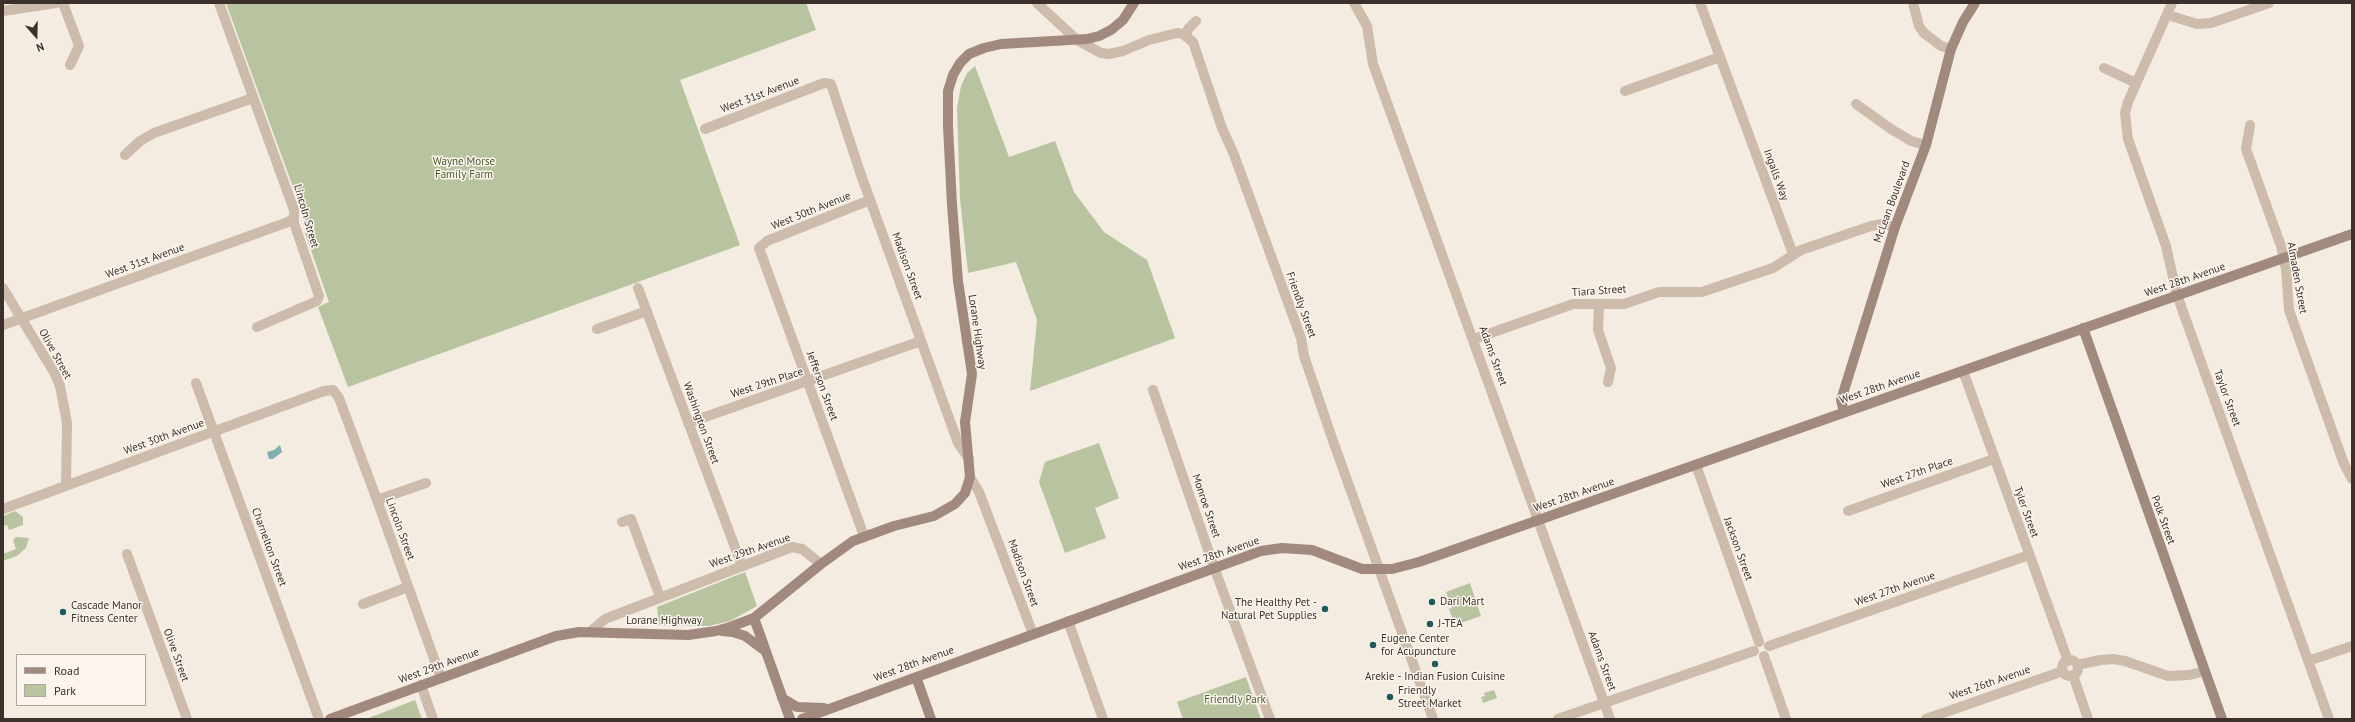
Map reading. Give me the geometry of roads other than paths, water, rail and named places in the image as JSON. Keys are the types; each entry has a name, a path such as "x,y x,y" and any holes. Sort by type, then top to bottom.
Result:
{"main road":[{"name":"Lorane Highway","path":"556,636 590,632 688,635 716,632 754,618 821,564 864,536 926,519 948,509 965,493 970,477 965,422 972,374 958,280 953,213 948,91 953,75 960,63 969,54 984,48 1002,44 1088,39 1111,30 1123,20 1134,3"},
{"name":"McLean Boulevard","path":"1844,412 1841,400 1895,227 1926,145 1951,49 1963,22 1975,3"},
{"name":"West 28th Avenue","path":"802,719 1251,553 1273,548 1290,548 1323,553 1357,568 1379,570 1392,569 1419,562 2352,234"},
{"name":"Polk Street","path":"2082,328 2222,719"},
{"path":"754,618 790,719"},
{"path":"716,632 733,632 745,636 765,650"},
{"name":"West 29th Avenue","path":"330,719 556,636"},
{"path":"916,677 931,719"},
{"path":"782,698 786,702 801,708 832,708"}],"street":[{"path":"3,11 56,3"},
{"path":"63,3 80,46 70,66"},
{"name":"Lincoln Street","path":"219,3 294,210 294,218 319,298 317,301 257,327"},
{"path":"1037,3 1077,40 1090,48 1109,54 1166,35 1177,33 1186,36 1196,21"},
{"name":"Adams Street","path":"1354,3 1367,26 1373,64 1474,339 1610,719"},
{"name":"Ingalls Way","path":"1700,3 1793,254"},
{"path":"1912,3 1919,26 1924,33 1941,46 1951,49"},
{"name":"Taylor Street","path":"2172,3 2168,15 2136,83 2125,113 2128,139 2166,246 2177,296 2329,719"},
{"path":"2168,15 2197,24 2211,23 2269,3"},
{"name":"Friendly Street","path":"1186,36 1193,42 1197,51 1222,128 1233,152 1301,338 1304,356 1433,719"},
{"path":"1625,91 1720,57"},
{"path":"2104,68 2136,83"},
{"name":"Madison Street","path":"824,83 830,83 832,86 870,200 958,443 969,459"},
{"name":"West 31st Avenue","path":"705,129 824,83"},
{"path":"125,155 140,141 154,133 253,98"},
{"path":"1856,104 1891,129 1911,141 1926,145"},
{"name":"Almaden Street","path":"2250,125 2246,149 2281,246 2282,258 2286,269 2289,310 2344,464 2352,480"},
{"name":"West 30th Avenue","path":"761,245 870,200"},
{"name":"West 31st Avenue","path":"3,325 288,222 294,218"},
{"path":"1793,254 1877,224 1895,227"},
{"name":"Jefferson Street","path":"761,245 759,250 864,536"},
{"name":"Tiara Street","path":"1474,339 1573,304 1626,303 1659,292 1702,292 1773,268 1793,254"},
{"name":"Olive Street","path":"3,288 55,374 62,393 67,423 66,486"},
{"name":"Washington Street","path":"638,288 742,566"},
{"path":"1598,304 1598,330 1611,368 1608,382"},
{"path":"597,330 647,311"},
{"name":"West 29th Place","path":"688,423 808,383 921,341"},
{"name":"Tyler Street","path":"1963,371 2068,661"},
{"name":"Charnelton Street","path":"196,383 319,719"},
{"name":"Lincoln Street","path":"334,390 339,398 377,500 441,678"},
{"name":"West 30th Avenue","path":"3,509 324,391 334,390"},
{"name":"Monroe Street","path":"1153,390 1214,567 1270,719"},
{"name":"West 27th Place","path":"1848,510 1994,459"},
{"name":"Jackson Street","path":"1696,465 1759,642"},
{"name":"Madison Street","path":"970,477 979,492 1033,634"},
{"path":"377,500 426,483"},
{"path":"622,522 632,519 660,596"},
{"name":"West 29th Avenue","path":"590,632 605,619 660,596 795,546 802,549 821,564"},
{"name":"Olive Street","path":"127,554 187,719"},
{"name":"West 27th Avenue","path":"1769,646 2029,555"},
{"path":"363,604 408,587"},
{"path":"1068,621 1103,719"},
{"path":"1759,642 1764,642 1769,646 1768,652 1764,656 1758,656 1754,652 1755,646 1759,642"},
{"path":"2308,661 2352,646"},
{"path":"1558,719 1754,652"},
{"path":"1764,656 1786,719"},
{"path":"2077,666 2100,660 2113,660 2125,661 2168,676 2190,675 2204,671"},
{"path":"2068,661 2072,661 2077,666 2077,671 2073,675 2067,675 2063,671 2063,665 2068,661"},
{"name":"West 26th Avenue","path":"1926,719 1937,717 2063,671"},
{"path":"2073,675 2088,719"},
{"path":"421,686 434,719"}],"water":[{"path":"280,445 282,452 273,459 269,459 267,452 274,450"}],"place":[{"name":"Dari Mart","path":"1432,602"},
{"name":"The Healthy Pet - Natural Pet Supplies","path":"1325,609"},
{"name":"Cascade Manor Fitness Center","path":"63,612"},
{"name":"J-TEA","path":"1430,624"},
{"name":"Eugene Center for Acupuncture","path":"1373,645"},
{"name":"Arekie - Indian Fusion Cuisine","path":"1435,664"},
{"name":"Friendly Street Market","path":"1390,697"}],"park label":[{"name":"Wayne Morse Family Farm","path":"464,168"},
{"name":"Friendly Park","path":"1235,700"}]}
